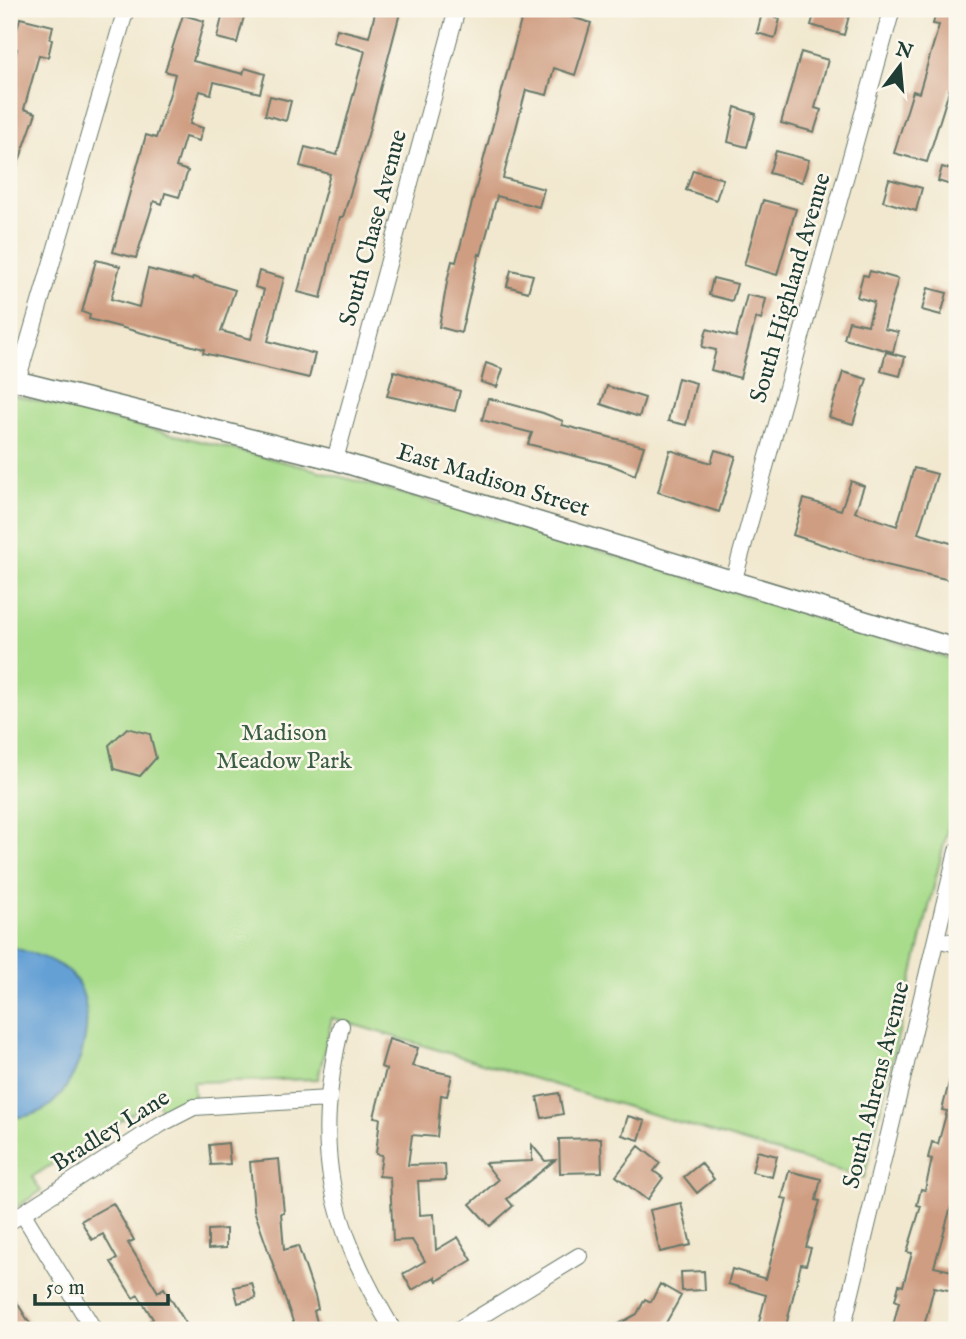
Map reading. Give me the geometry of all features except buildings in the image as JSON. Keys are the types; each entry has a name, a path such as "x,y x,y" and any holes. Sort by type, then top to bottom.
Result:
{"street":[{"path":"13,380 126,9"},
{"name":"South Chase Avenue","path":"335,460 457,9"},
{"name":"South Highland Avenue","path":"734,579 892,9"},
{"name":"East Madison Street","path":"13,380 335,460 734,579 957,649"},
{"name":"South Ahrens Avenue","path":"842,1330 957,851"},
{"path":"936,939 957,944"},
{"path":"341,1026 328,1099 328,1174 339,1219 363,1281 393,1330"},
{"name":"Bradley Lane","path":"9,1223 161,1124 194,1107 328,1099"},
{"path":"23,1214 94,1330"},
{"path":"458,1330 579,1256"}],"green space":[{"name":"Madison Meadow Park","path":"9,394 305,467 523,527 957,661 957,790 864,1178 332,1018 318,1079 193,1082 194,1099 163,1112 155,1099 32,1177 41,1191 9,1212"}],"water":[{"path":"9,946 51,961 72,975 81,990 86,1007 86,1027 77,1066 57,1098 36,1113 9,1118"}]}
